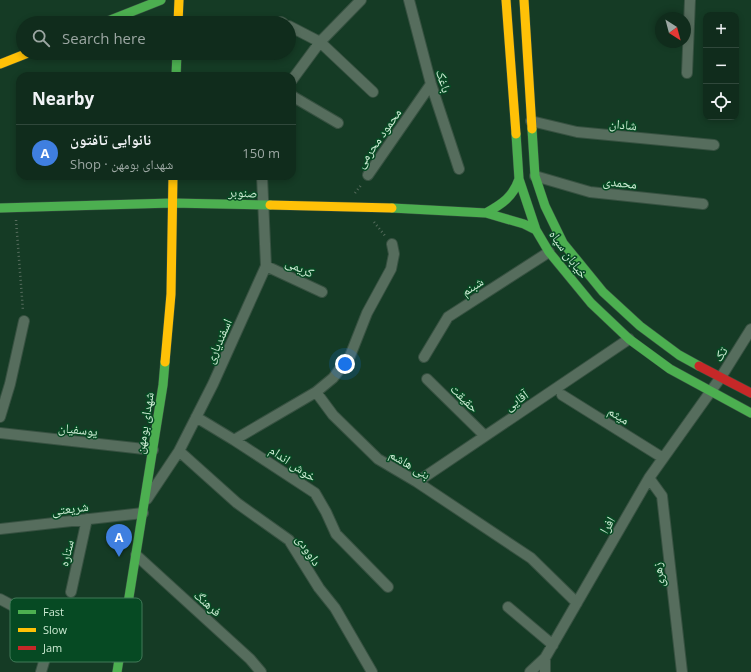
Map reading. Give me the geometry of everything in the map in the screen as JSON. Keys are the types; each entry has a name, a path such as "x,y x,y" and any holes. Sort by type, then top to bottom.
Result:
{"street":[{"path":"121,16 161,0"},
{"path":"178,16 179,0"},
{"path":"296,75 320,42 361,0"},
{"name":"باغک","path":"409,0 431,84 459,168"},
{"name":"خیابان سپاه","path":"506,0 519,179 536,230 549,252 591,303 630,339 670,369 751,413"},
{"name":"خیابان سپاه","path":"524,0 535,176 545,206 563,243 603,292 640,326 679,355 751,394"},
{"path":"687,73 690,0"},
{"path":"296,30 320,42 373,92"},
{"path":"0,64 16,58"},
{"path":"176,72 177,60"},
{"name":"محمود محرمی","path":"368,175 431,84"},
{"path":"296,98 338,123"},
{"name":"شادان","path":"531,121 577,132 714,145"},
{"name":"محمدی","path":"535,176 590,192 703,204"},
{"name":"صنوبر","path":"486,212 507,201 516,189 519,179"},
{"name":"شهدای بومهن","path":"129,598 163,385 171,294 173,180"},
{"name":"اسفندیاری","path":"144,502 179,451 216,377 266,266 262,180"},
{"name":"صنوبر","path":"0,208 172,203 362,207 486,212 518,222 536,230"},
{"path":"234,440 316,392 333,378 350,356 367,313 391,269 394,254 392,244"},
{"name":"شبنم","path":"424,357 448,317 549,252"},
{"name":"کریمی","path":"266,266 322,292"},
{"path":"0,417 10,384 24,321"},
{"name":"تک","path":"710,392 751,329"},
{"name":"آقایی","path":"417,482 630,339"},
{"name":"حقیقت","path":"427,379 485,436"},
{"name":"بنی هاشم","path":"316,392 333,415 378,459 417,482 531,558 577,603"},
{"name":"افرا","path":"530,672 545,658 649,478 710,392"},
{"name":"میثم","path":"562,395 663,458"},
{"name":"خوش اندام","path":"196,417 315,493 336,534 388,586"},
{"name":"یوسفیان","path":"0,433 153,450"},
{"name":"داوودی","path":"179,451 237,503 289,540 319,588 335,608 372,672"},
{"name":"زهری","path":"649,478 662,496 682,672"},
{"name":"شریعتی","path":"1,527 143,513"},
{"name":"ستاره","path":"71,592 87,519"},
{"name":"فرهنگ","path":"136,555 250,659 261,672"},
{"path":"0,599 10,604"},
{"path":"508,607 553,645"},
{"path":"545,658 545,672"},
{"path":"41,672 44,662"},
{"name":"شهدای بومهن","path":"117,672 119,662"}],"path":[{"name":"محمود محرمی","path":"346,207 368,175"},
{"path":"362,207 392,244"},
{"path":"15,208 24,321"}],"traffic: fast":[{"path":"121,16 161,0"},
{"path":"176,72 177,60"},
{"path":"532,129 535,176 545,206 563,243 603,292 640,326 679,355 699,366"},
{"path":"516,134 519,179 536,230 549,252 591,303 629,339 670,369 751,413"},
{"path":"486,213 506,199 514,191 519,179"},
{"path":"0,208 172,203 270,205"},
{"path":"392,208 486,213 524,224 536,230"},
{"path":"129,598 163,385 165,362"},
{"path":"117,672 119,662"}],"traffic: slow":[{"path":"178,16 179,0"},
{"path":"506,0 516,134"},
{"path":"524,0 532,129"},
{"path":"0,64 16,58"},
{"path":"165,362 171,294 173,180"},
{"path":"270,205 392,208"}],"traffic: jam":[{"path":"699,366 751,393"}],"place":[{"name":"نانوایی تافتون","path":"119,557"}]}
